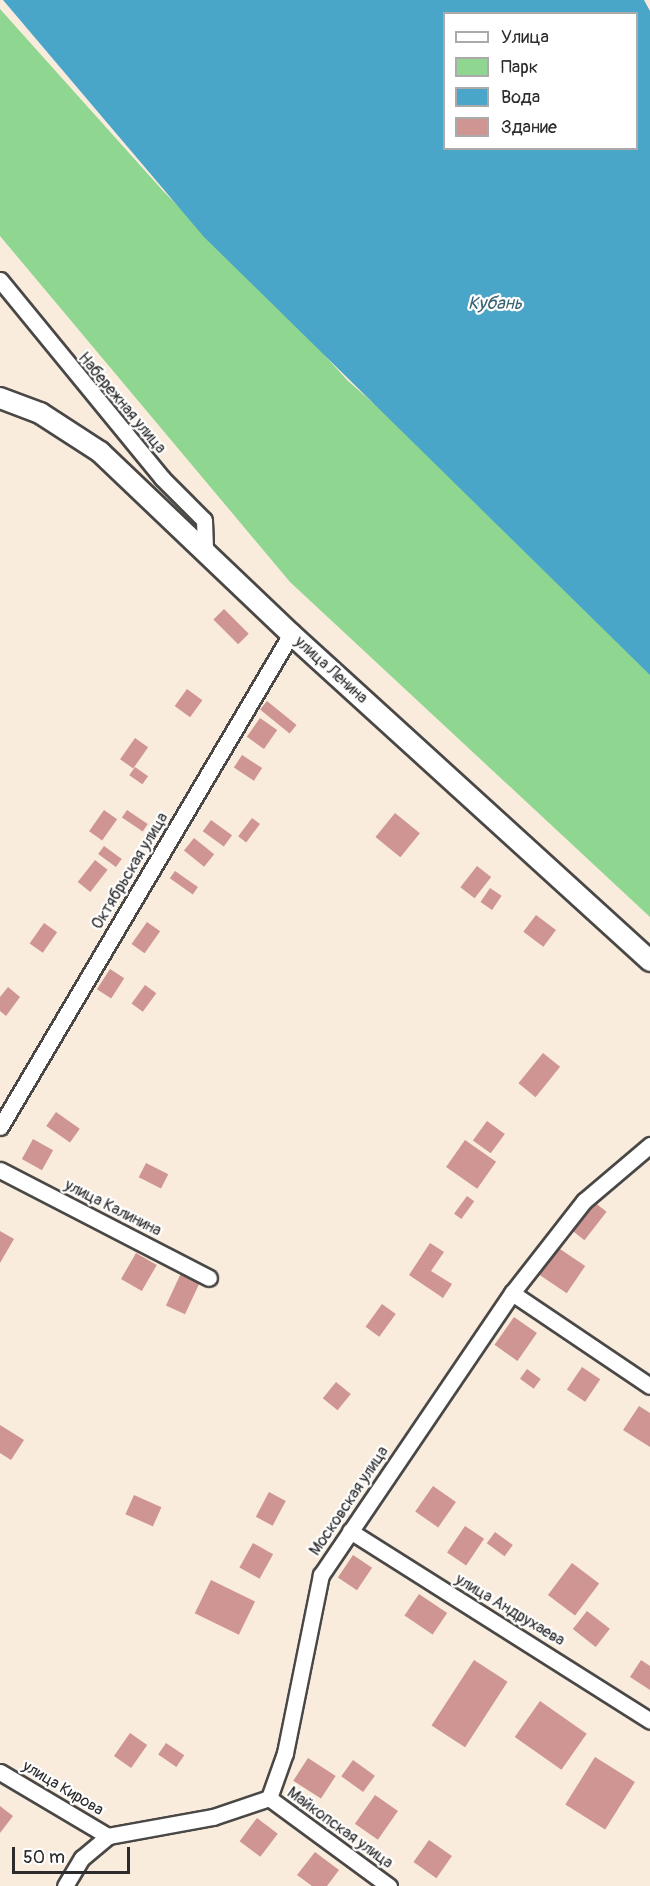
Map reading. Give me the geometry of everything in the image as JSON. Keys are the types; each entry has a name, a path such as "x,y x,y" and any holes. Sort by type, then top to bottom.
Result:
{"street":[{"name":"Набережная улица","path":"0,280 162,478 204,520 205,551"},
{"name":"улица Ленина","path":"0,398 40,413 100,452 291,634 650,961"},
{"name":"Октябрьская улица","path":"0,1127 291,634"},
{"name":"Московская улица","path":"269,1798 285,1753 321,1575 512,1293 584,1201 650,1144"},
{"name":"улица Калинина","path":"0,1170 209,1278"},
{"path":"512,1293 650,1386"},
{"name":"улица Андрухаева","path":"351,1530 650,1721"},
{"name":"улица Кирова","path":"0,1772 108,1836"},
{"path":"65,1886 82,1858 108,1836 213,1817 269,1798"},
{"name":"Майкопская улица","path":"269,1798 389,1886"}],"green space":[{"path":"0,9 164,192 282,308 347,380 471,489 650,671 650,917 290,582 0,236"}],"water":[{"name":"Кубань","path":"3,0 644,0 650,11 650,675 204,237"}],"building":[{"path":"224,609 249,634 238,644 213,620"},
{"path":"187,689 202,700 190,717 175,706"},
{"path":"267,701 297,725 290,733 260,710"},
{"path":"260,718 277,730 264,749 247,737"},
{"path":"135,738 148,747 133,768 120,759"},
{"path":"242,755 262,768 254,781 234,768"},
{"path":"135,767 148,776 142,784 129,775"},
{"path":"104,810 117,819 102,840 89,831"},
{"path":"127,810 148,824 143,831 122,817"},
{"path":"395,813 420,833 400,857 375,837"},
{"path":"252,818 260,824 246,842 238,836"},
{"path":"211,820 232,835 224,847 203,831"},
{"path":"194,838 214,854 204,867 184,850"},
{"path":"104,846 122,859 116,867 98,854"},
{"path":"95,860 108,870 90,892 78,882"},
{"path":"477,866 491,877 475,898 460,887"},
{"path":"175,871 198,887 193,894 170,878"},
{"path":"490,888 502,896 492,910 480,902"},
{"path":"536,915 556,930 543,947 523,932"},
{"path":"147,922 160,931 145,953 132,944"},
{"path":"44,923 57,932 43,953 30,943"},
{"path":"110,969 124,978 111,998 97,989"},
{"path":"145,985 156,993 143,1012 131,1004"},
{"path":"8,987 20,997 6,1016 0,1011 0,997"},
{"path":"543,1053 560,1067 536,1097 518,1083"},
{"path":"56,1112 80,1129 70,1143 46,1126"},
{"path":"487,1121 505,1134 491,1153 473,1140"},
{"path":"33,1139 53,1150 42,1170 22,1159"},
{"path":"465,1140 496,1162 477,1189 446,1167"},
{"path":"146,1163 168,1174 161,1189 139,1177"},
{"path":"467,1196 474,1201 461,1219 454,1214"},
{"path":"594,1202 607,1212 584,1240 572,1230"},
{"path":"0,1231 14,1239 0,1263"},
{"path":"430,1243 444,1252 431,1271 452,1284 443,1298 409,1275"},
{"path":"557,1247 585,1266 567,1293 539,1274"},
{"path":"136,1253 157,1265 142,1291 121,1279"},
{"path":"182,1271 201,1280 185,1314 166,1305"},
{"path":"382,1304 396,1314 379,1337 366,1327"},
{"path":"514,1317 537,1333 517,1361 494,1345"},
{"path":"582,1367 600,1379 585,1402 567,1389"},
{"path":"527,1369 541,1379 534,1389 520,1379"},
{"path":"336,1382 351,1394 338,1410 323,1398"},
{"path":"639,1406 650,1413 650,1447 623,1430"},
{"path":"0,1425 24,1440 11,1460 0,1453"},
{"path":"433,1486 456,1502 438,1527 415,1511"},
{"path":"269,1492 286,1501 273,1526 256,1517"},
{"path":"134,1495 161,1507 153,1526 125,1514"},
{"path":"465,1526 484,1539 466,1565 447,1553"},
{"path":"495,1532 513,1545 505,1556 487,1543"},
{"path":"253,1543 273,1554 260,1579 239,1567"},
{"path":"353,1555 372,1568 357,1590 338,1577"},
{"path":"572,1563 599,1583 575,1615 548,1595"},
{"path":"211,1580 255,1601 239,1635 195,1613"},
{"path":"419,1594 447,1613 433,1635 404,1616"},
{"path":"587,1611 610,1629 596,1647 573,1629"},
{"path":"474,1660 508,1682 465,1747 432,1725"},
{"path":"641,1660 650,1666 650,1690 630,1677"},
{"path":"540,1701 587,1734 561,1770 515,1737"},
{"path":"130,1733 147,1745 131,1768 114,1756"},
{"path":"166,1743 184,1755 176,1767 158,1755"},
{"path":"595,1757 635,1782 605,1829 565,1804"},
{"path":"308,1758 336,1776 321,1799 293,1781"},
{"path":"353,1760 375,1776 363,1792 341,1776"},
{"path":"375,1795 398,1811 378,1840 355,1824"},
{"path":"0,1806 13,1816 0,1833"},
{"path":"257,1818 278,1834 260,1857 240,1841"},
{"path":"429,1840 452,1856 436,1878 414,1862"},
{"path":"315,1852 339,1870 327,1886 312,1886 297,1875"}]}
